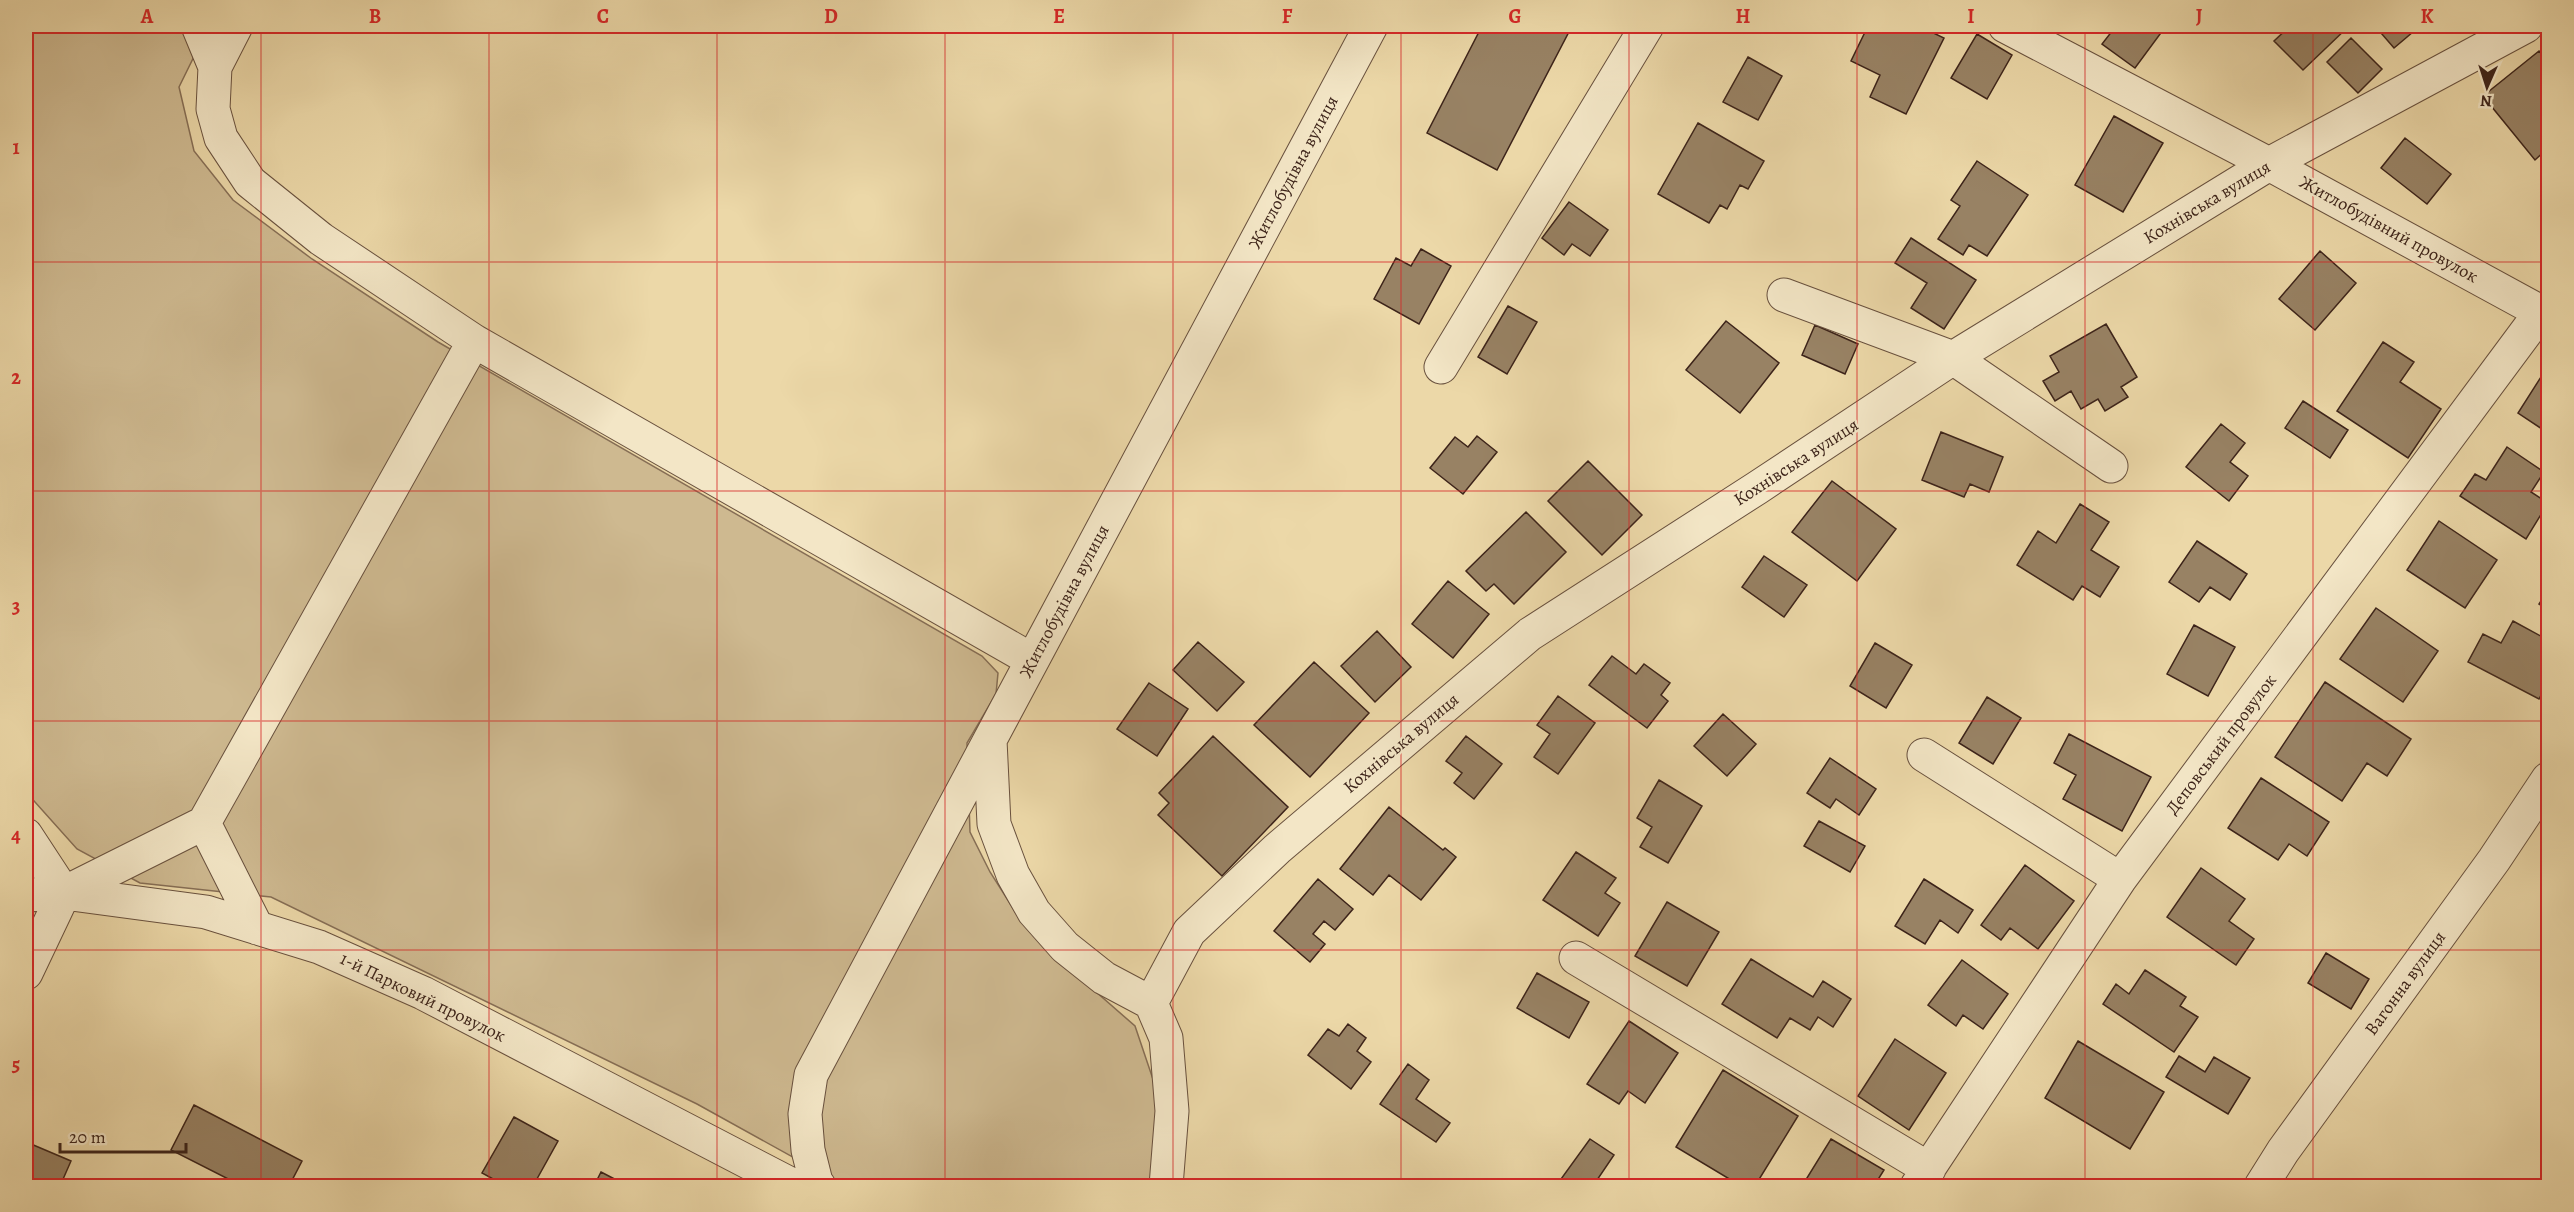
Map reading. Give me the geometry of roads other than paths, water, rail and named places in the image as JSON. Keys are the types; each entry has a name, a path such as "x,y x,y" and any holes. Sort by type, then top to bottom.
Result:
{"street":[{"path":"198,26 214,67 213,109 221,138 250,182 321,238 474,341 1032,660"},
{"path":"214,67 236,26"},
{"name":"Житлобудівна вулиця","path":"819,1186 808,1149 805,1114 811,1075 1371,26"},
{"path":"1441,367 1647,26"},
{"name":"Житлобудівний провулок","path":"2005,26 2269,164 2545,314"},
{"name":"Кохнівська вулиця","path":"1150,1003 1189,932 1278,849 1530,634 1953,358 2269,164 2526,26"},
{"path":"1784,295 1953,358 2111,466"},
{"name":"Деповський провулок","path":"1923,1178 2120,879 2545,314"},
{"path":"26,973 64,893 204,823 474,341"},
{"path":"990,740 994,824 1013,875 1035,912 1065,947 1104,978 1150,1003 1166,1038 1172,1111 1166,1186"},
{"path":"1924,755 2120,879"},
{"name":"Вагонна вулиця","path":"2261,1186 2283,1151 2494,860 2548,778"},
{"path":"204,823 257,928"},
{"path":"26,834 64,893"},
{"name":"1-й Парковий провулок","path":"26,895 64,893 206,912 319,947 423,993 794,1186"},
{"path":"1575,957 1923,1178"}]}
